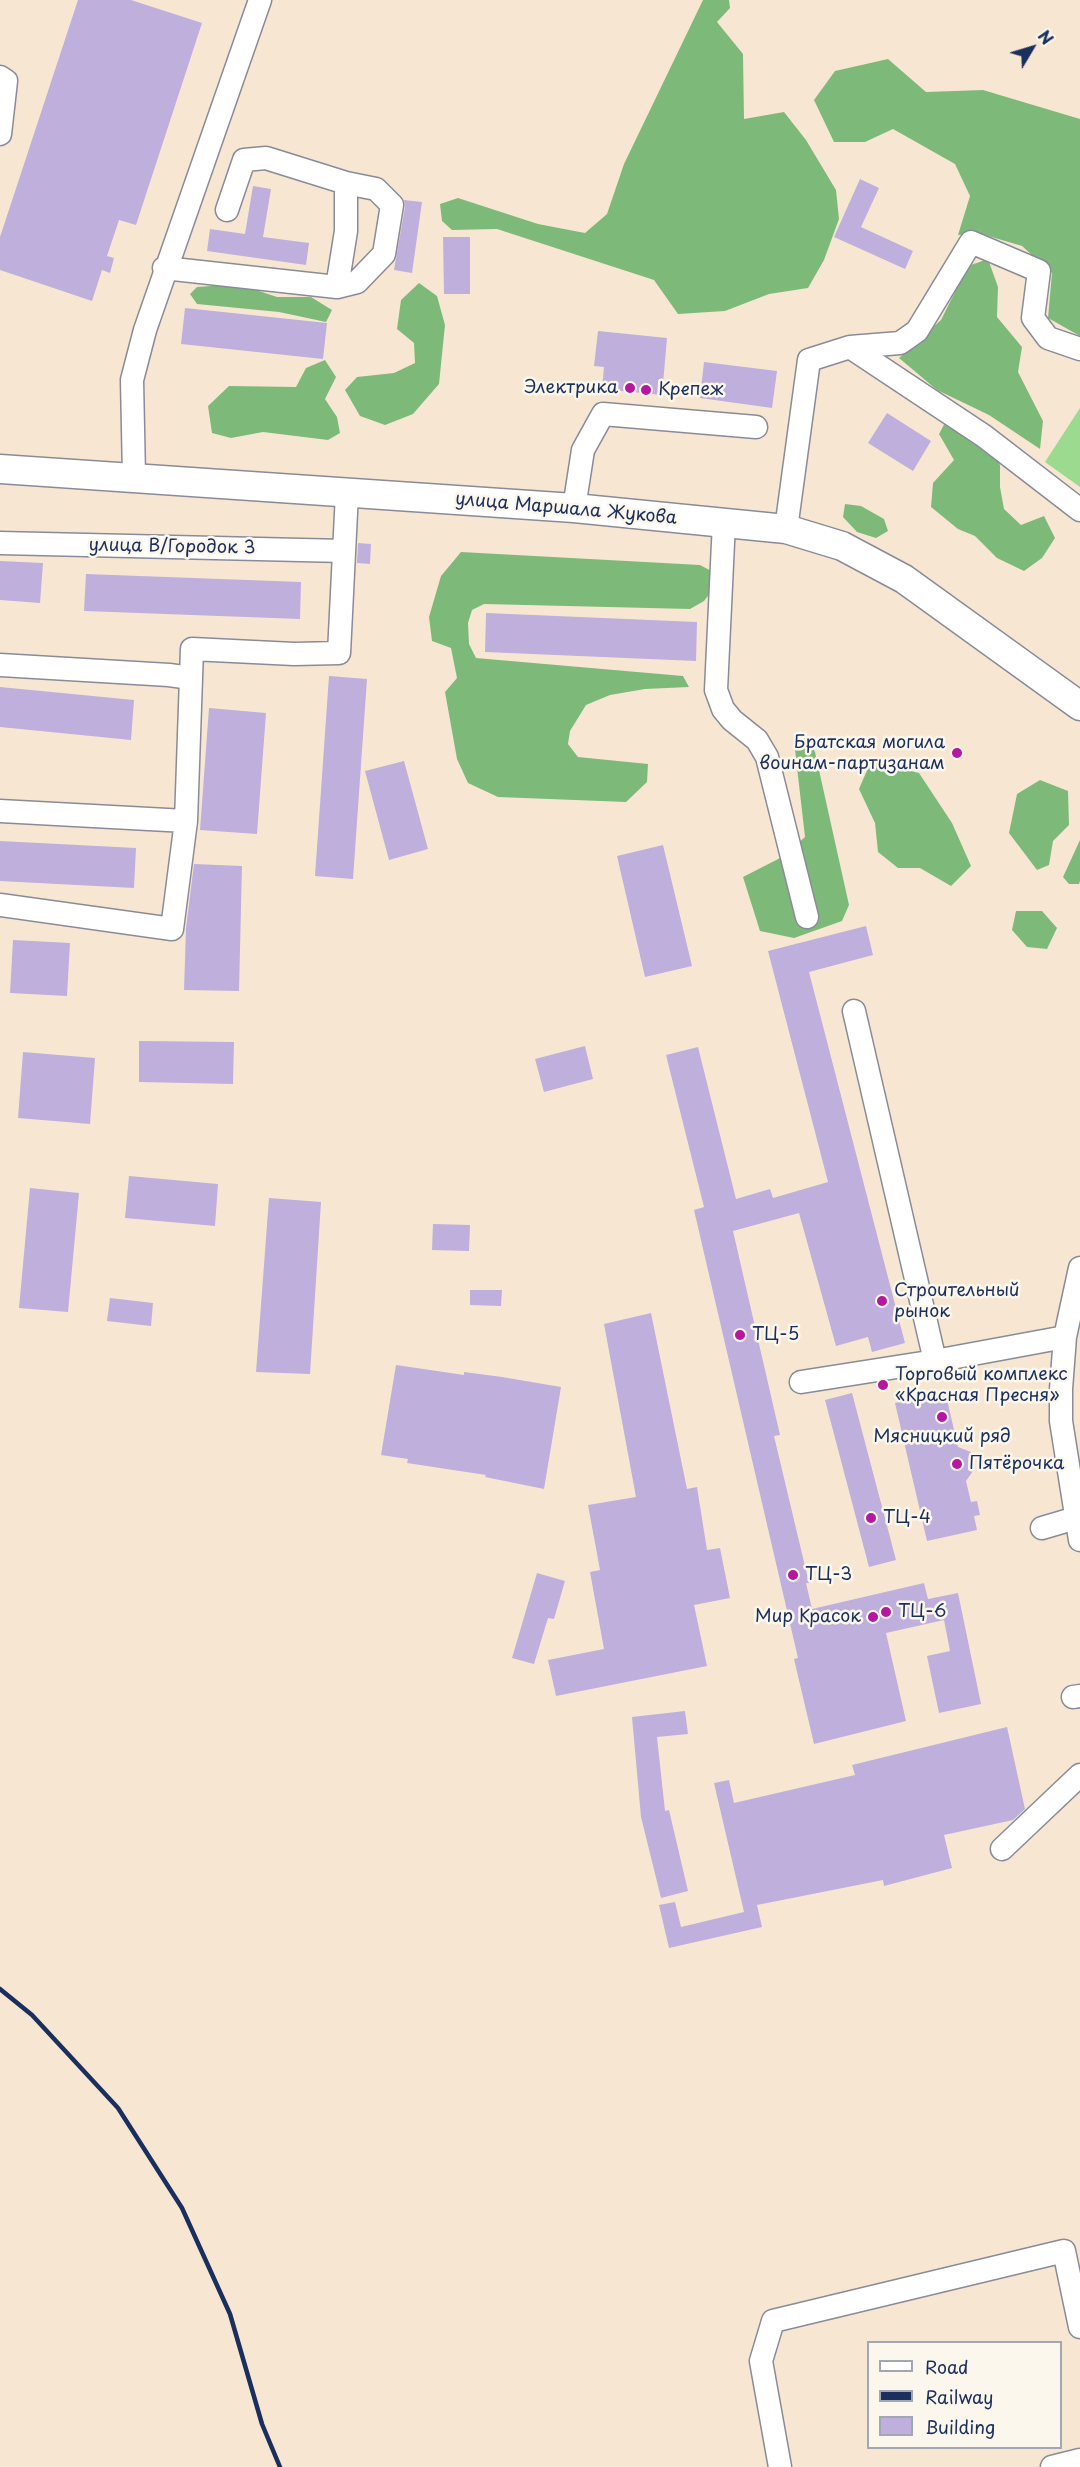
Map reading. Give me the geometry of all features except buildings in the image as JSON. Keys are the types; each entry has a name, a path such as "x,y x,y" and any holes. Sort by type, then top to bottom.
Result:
{"main road":[{"name":"улица Маршала Жукова","path":"0,469 574,508 786,529 842,546 904,579 1080,706"}],"street":[{"path":"134,477 132,380 145,330 164,268 216,129 260,0"},
{"path":"0,77 6,81 0,134"},
{"path":"164,268 337,287 357,282 384,254 392,205 376,189 346,183 266,158 244,160 227,210"},
{"path":"337,287 346,231 346,183"},
{"path":"786,529 809,360 850,346 900,343 917,331 971,242 1039,271 1033,318 1048,338 1080,349"},
{"path":"850,346 984,436 1080,510"},
{"path":"574,508 583,450 603,414 756,427"},
{"path":"0,905 172,929 186,821 192,649 294,654 339,653 347,493"},
{"path":"724,522 716,690 723,709 732,720 757,740 767,757 807,917"},
{"name":"улица В/Городок 3","path":"0,543 344,551"},
{"path":"0,665 191,678"},
{"path":"0,811 186,821"},
{"path":"854,1011 935,1361"},
{"path":"1080,1268 1065,1337 1062,1421 1080,1540"},
{"path":"801,1382 935,1361 991,1359 1065,1337"},
{"path":"1042,1528 1076,1518"},
{"path":"1002,1849 1080,1775"},
{"path":"780,2467 761,2361 773,2321 1064,2251 1080,2327"},
{"path":"1052,2467 1080,2460"}],"green space":[{"path":"703,0 729,0 730,8 717,22 743,54 744,119 784,112 806,140 836,190 839,219 824,260 808,288 769,294 725,311 678,314 654,280 497,229 452,230 442,221 440,204 458,198 538,224 585,233 607,214 624,164"},
{"path":"888,59 926,92 983,90 1080,119 1080,336 1048,318 1052,273 1022,246 978,233 958,235 970,196 955,164 893,129 865,142 834,142 814,100 835,71"},
{"path":"988,259 998,287 997,317 1022,347 1018,372 1043,421 1040,449 989,415 937,390 899,358 941,320 968,266"},
{"path":"419,283 437,296 445,325 439,384 413,414 385,425 360,416 345,390 357,377 394,373 415,363 414,343 397,329 401,300"},
{"path":"238,284 277,297 311,297 332,310 326,322 279,312 197,304 190,294 197,287"},
{"path":"325,360 336,377 325,399 337,417 340,433 328,440 263,432 231,438 212,433 208,406 229,386 296,387 306,368"},
{"path":"1080,408 1080,487 1045,462"},
{"path":"947,419 985,441 1000,465 1000,487 1004,509 1021,525 1044,516 1055,538 1042,558 1024,571 997,558 975,536 958,529 931,507 933,483 954,460 939,434"},
{"path":"845,504 861,506 884,519 888,531 876,538 857,532 843,517"},
{"path":"461,552 700,565 715,573 711,592 704,601 690,609 484,604 472,610 468,623 469,644 476,658 683,676 689,687 645,689 610,695 586,705 570,731 568,744 578,757 648,764 647,782 626,802 498,797 468,783 457,759 445,692 457,678 451,648 432,641 429,617 441,576"},
{"path":"806,735 815,752 849,905 842,921 794,938 760,931 743,877 782,857 805,837 794,741"},
{"path":"871,761 919,773 952,823 971,866 951,886 920,868 898,868 878,852 875,823 859,789"},
{"path":"1040,780 1068,791 1069,825 1053,841 1049,865 1037,870 1009,833 1017,794"},
{"path":"1080,840 1080,881 1079,884 1069,884 1063,877"},
{"path":"1016,911 1042,911 1057,928 1047,949 1027,947 1012,930"}],"railway":[{"path":"0,1989 32,2015 118,2108 182,2208 230,2314 262,2424 280,2467"}],"place":[{"name":"Электрика","path":"630,388"},
{"name":"Крепеж","path":"646,390"},
{"name":"Братская могила воинам-партизанам","path":"957,753"},
{"name":"Строительный рынок","path":"882,1301"},
{"name":"ТЦ-5","path":"740,1335"},
{"name":"Торговый комплекс «Красная Пресня»","path":"883,1385"},
{"name":"Мясницкий ряд","path":"942,1417"},
{"name":"Пятёрочка","path":"957,1464"},
{"name":"ТЦ-4","path":"871,1518"},
{"name":"ТЦ-3","path":"793,1575"},
{"name":"ТЦ-6","path":"886,1612"},
{"name":"Мир Красок","path":"873,1617"}]}
